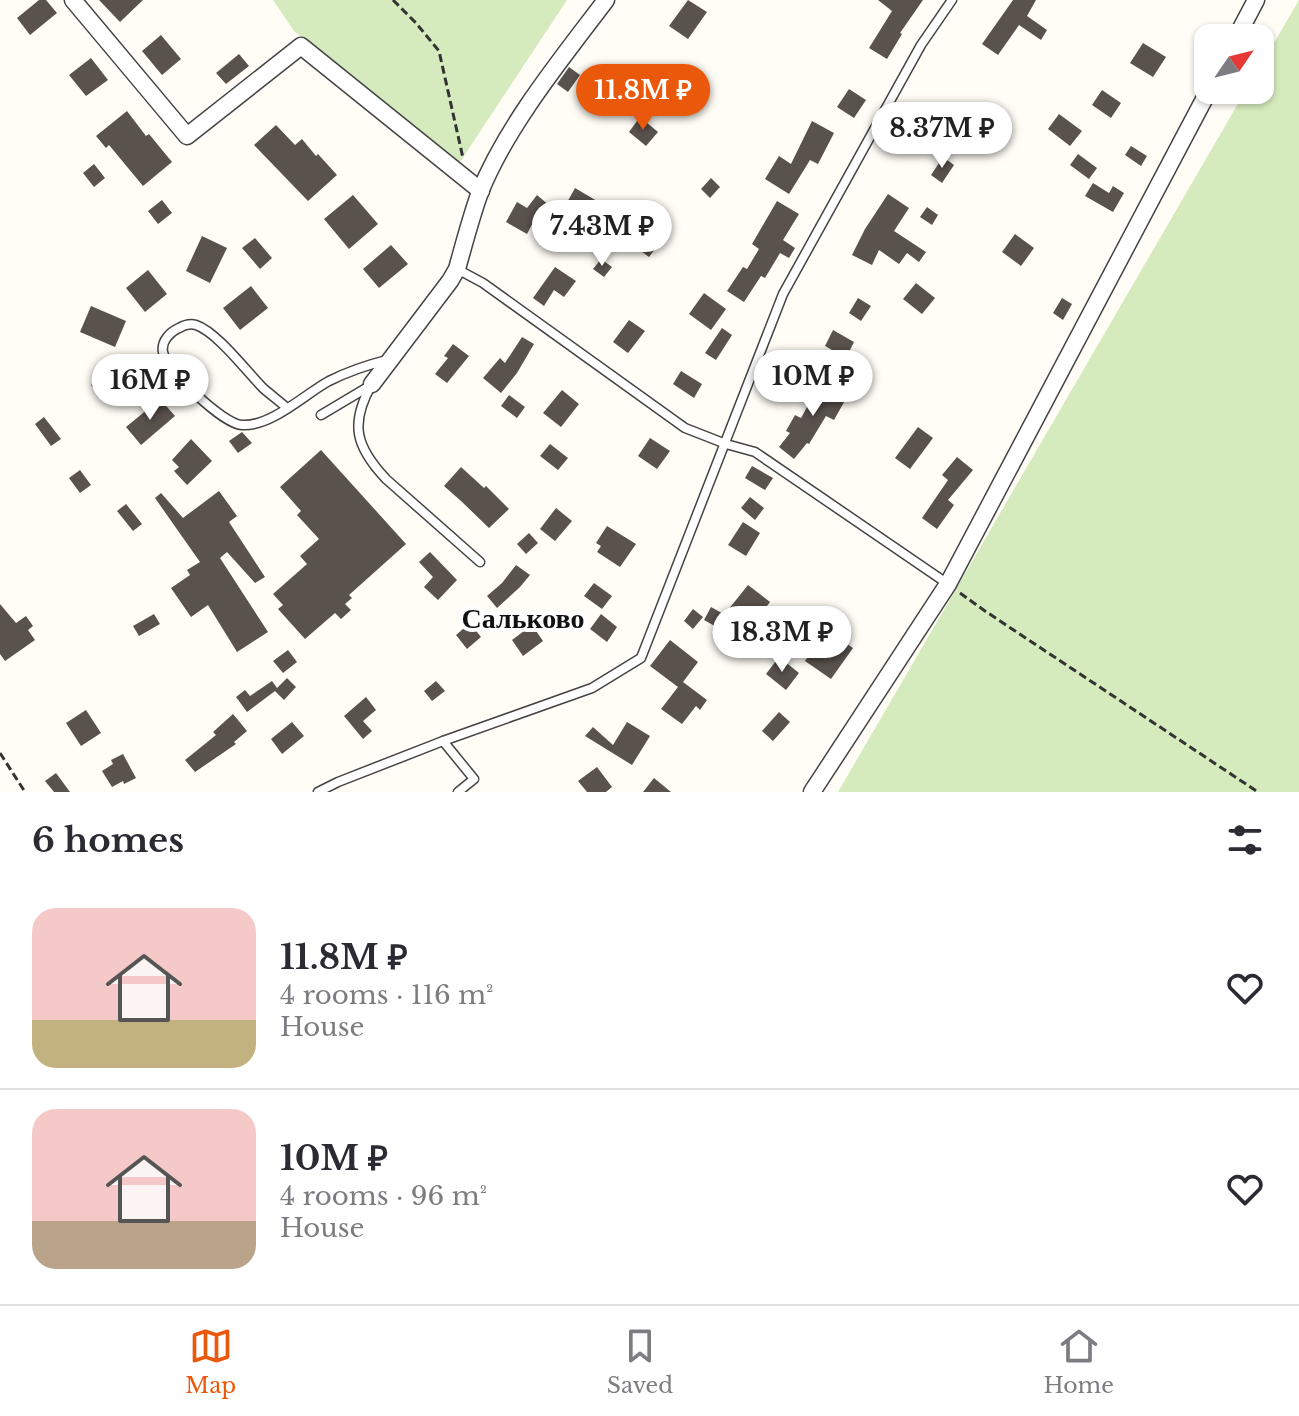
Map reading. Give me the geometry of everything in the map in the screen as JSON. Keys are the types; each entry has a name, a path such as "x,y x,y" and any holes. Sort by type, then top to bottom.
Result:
{"street":[{"path":"73,0 187,136 301,46 475,186"},
{"path":"372,384 457,269 475,186 553,70 606,0"},
{"path":"1243,24 1256,0"},
{"path":"812,792 948,584 1202,104"}],"lane":[{"path":"318,792 443,741 592,688 641,658 783,294 921,45 952,0"},
{"path":"457,269 483,283 685,428 755,452 948,584"},
{"path":"287,408 263,388 215,337 198,325 181,326 165,340 163,353 170,366 220,416 240,425 263,421 287,408 343,375 392,359"},
{"path":"321,415 372,384"},
{"path":"372,384 363,399 357,425 359,440 368,458 386,479 480,562"},
{"path":"443,741 474,779 458,792"}],"path":[{"path":"393,0 439,51 475,186"},
{"path":"948,584 1258,792"},
{"path":"0,753 25,792"}],"green space":[{"path":"273,0 567,0 460,162 294,31"},
{"path":"1299,0 1299,792 838,792 1238,104 1274,104 1274,43"}],"building":[{"path":"39,0 46,0 57,13 30,35 17,18"},
{"path":"99,0 143,0 120,22"},
{"path":"688,0 707,12 688,39 669,26"},
{"path":"878,0 923,0 900,33 887,59 869,48 892,11"},
{"path":"1013,0 1036,0 1027,16 1047,30 1041,40 1019,25 998,55 982,44"},
{"path":"161,35 181,59 162,75 142,51"},
{"path":"1143,43 1166,57 1153,77 1130,63"},
{"path":"239,54 249,66 226,84 216,73"},
{"path":"91,58 108,80 86,96 69,75"},
{"path":"569,67 580,75 568,92 557,84"},
{"path":"849,89 866,100 854,118 837,107"},
{"path":"1102,90 1121,103 1111,118 1092,105"},
{"path":"127,111 172,162 143,186 109,145 106,148 96,136"},
{"path":"1059,114 1082,131 1070,146 1048,129"},
{"path":"640,117 658,132 646,146 629,132"},
{"path":"812,121 834,133 818,164 810,160 789,194 765,179 779,156 791,164"},
{"path":"941,121 952,130 939,148 928,139"},
{"path":"276,125 295,145 302,139 337,175 308,201 254,145"},
{"path":"1131,146 1147,156 1141,166 1125,155"},
{"path":"1078,154 1097,168 1089,179 1070,165"},
{"path":"943,157 954,165 942,183 931,175"},
{"path":"94,164 105,178 94,187 83,173"},
{"path":"711,178 720,187 710,198 701,189"},
{"path":"1093,183 1109,193 1113,186 1124,193 1113,212 1085,196"},
{"path":"575,188 597,201 586,220 564,208"},
{"path":"888,194 909,208 894,231 926,252 919,262 907,253 899,264 879,250 872,265 852,255"},
{"path":"353,195 378,224 349,249 324,219"},
{"path":"537,195 550,206 542,216 538,213 527,234 506,222 517,202 527,208"},
{"path":"162,200 172,213 158,224 148,211"},
{"path":"777,201 799,214 783,240 795,248 789,258 780,253 765,278 761,276 744,302 727,291 743,267 747,269 759,249 752,244"},
{"path":"927,207 938,215 932,225 920,217"},
{"path":"1015,234 1034,248 1021,266 1002,252"},
{"path":"202,236 227,248 210,283 186,271"},
{"path":"646,236 658,245 649,257 637,248"},
{"path":"255,238 272,258 260,269 242,248"},
{"path":"391,245 408,264 379,288 363,269"},
{"path":"601,259 612,267 604,277 593,269"},
{"path":"555,267 576,281 564,297 554,290 544,306 533,298"},
{"path":"148,270 167,294 145,312 126,288"},
{"path":"916,283 935,298 922,314 903,299"},
{"path":"251,286 268,308 240,330 223,308"},
{"path":"704,293 726,309 711,330 689,314"},
{"path":"858,298 871,306 861,321 849,313"},
{"path":"1062,298 1072,304 1063,320 1053,313"},
{"path":"91,306 126,321 115,347 80,332"},
{"path":"629,320 645,331 628,353 613,342"},
{"path":"722,328 732,335 716,360 705,353"},
{"path":"833,330 854,342 846,358 825,346"},
{"path":"522,337 534,344 501,393 483,378 500,358 505,363"},
{"path":"453,344 469,356 447,383 435,374 448,358 444,356"},
{"path":"119,360 137,380 114,400 107,392 102,396 91,385"},
{"path":"681,371 702,384 694,398 673,384"},
{"path":"822,380 848,395 834,420 826,416 809,444 794,459 779,447 790,433 786,431 795,415 801,418"},
{"path":"562,390 579,404 561,427 543,413"},
{"path":"509,395 525,407 517,418 501,406"},
{"path":"160,399 175,416 141,445 126,427"},
{"path":"44,417 61,439 51,446 35,424"},
{"path":"918,427 933,438 910,469 895,458"},
{"path":"242,432 252,443 238,453 229,441"},
{"path":"650,438 670,451 657,469 638,456"},
{"path":"191,439 212,461 187,485 174,471 179,467 172,460"},
{"path":"550,444 568,458 558,470 540,456"},
{"path":"321,450 406,544 349,595 352,598 345,604 351,610 341,619 335,613 305,639 278,609 283,605 273,594 307,564 300,556 319,539 297,515 301,511 280,487"},
{"path":"957,457 973,470 948,500 954,505 937,529 922,518 948,480 942,475"},
{"path":"752,466 773,478 765,490 745,478"},
{"path":"461,467 509,509 489,528 444,486"},
{"path":"80,470 91,485 80,493 69,478"},
{"path":"219,491 237,516 229,522 265,577 255,583 227,552 220,558 268,632 237,652 208,605 191,617 171,588 190,575 187,570 200,562 155,498 161,493 183,518"},
{"path":"750,497 764,508 755,520 741,508"},
{"path":"126,504 142,524 133,531 117,511"},
{"path":"556,508 572,521 555,541 540,529"},
{"path":"743,522 760,533 746,556 728,545"},
{"path":"607,526 636,544 620,567 597,552 601,546 596,543"},
{"path":"529,533 538,543 526,554 517,544"},
{"path":"430,552 457,580 438,600 424,587 433,577 419,562"},
{"path":"516,565 530,575 497,608 487,596"},
{"path":"594,583 612,596 602,609 584,596"},
{"path":"748,585 770,602 751,627 728,610"},
{"path":"0,604 16,623 26,616 33,626 28,630 35,640 5,661 0,654"},
{"path":"711,607 727,616 720,629 704,620"},
{"path":"693,609 703,617 693,629 684,621"},
{"path":"154,614 160,624 139,636 133,626"},
{"path":"601,614 617,627 607,642 590,629"},
{"path":"470,623 481,637 467,649 456,635"},
{"path":"532,625 543,641 523,656 512,640"},
{"path":"827,630 853,648 831,679 805,661"},
{"path":"670,640 698,662 683,682 707,700 700,710 696,706 682,724 661,709 678,687 650,666"},
{"path":"288,650 297,662 283,673 273,661"},
{"path":"779,657 799,673 786,690 766,674"},
{"path":"287,678 296,687 284,700 275,691 247,712 236,697 245,690 250,696 272,681 277,688"},
{"path":"436,681 445,691 432,701 424,691"},
{"path":"366,697 376,710 363,721 372,731 363,739 344,716"},
{"path":"86,710 101,733 81,746 66,723"},
{"path":"779,712 790,722 773,741 762,731"},
{"path":"233,714 247,731 234,742 236,744 195,772 185,760 216,735 213,732"},
{"path":"292,722 304,736 282,754 271,739"},
{"path":"627,722 650,736 632,765 585,736 593,727 613,745"},
{"path":"123,754 136,778 112,787 102,771 113,764 111,760"},
{"path":"597,767 612,787 606,792 587,792 578,781"},
{"path":"56,773 70,792 54,792 45,781"},
{"path":"654,778 671,792 643,792"}],"district":[{"name":"Сальково","path":"523,618"}]}
